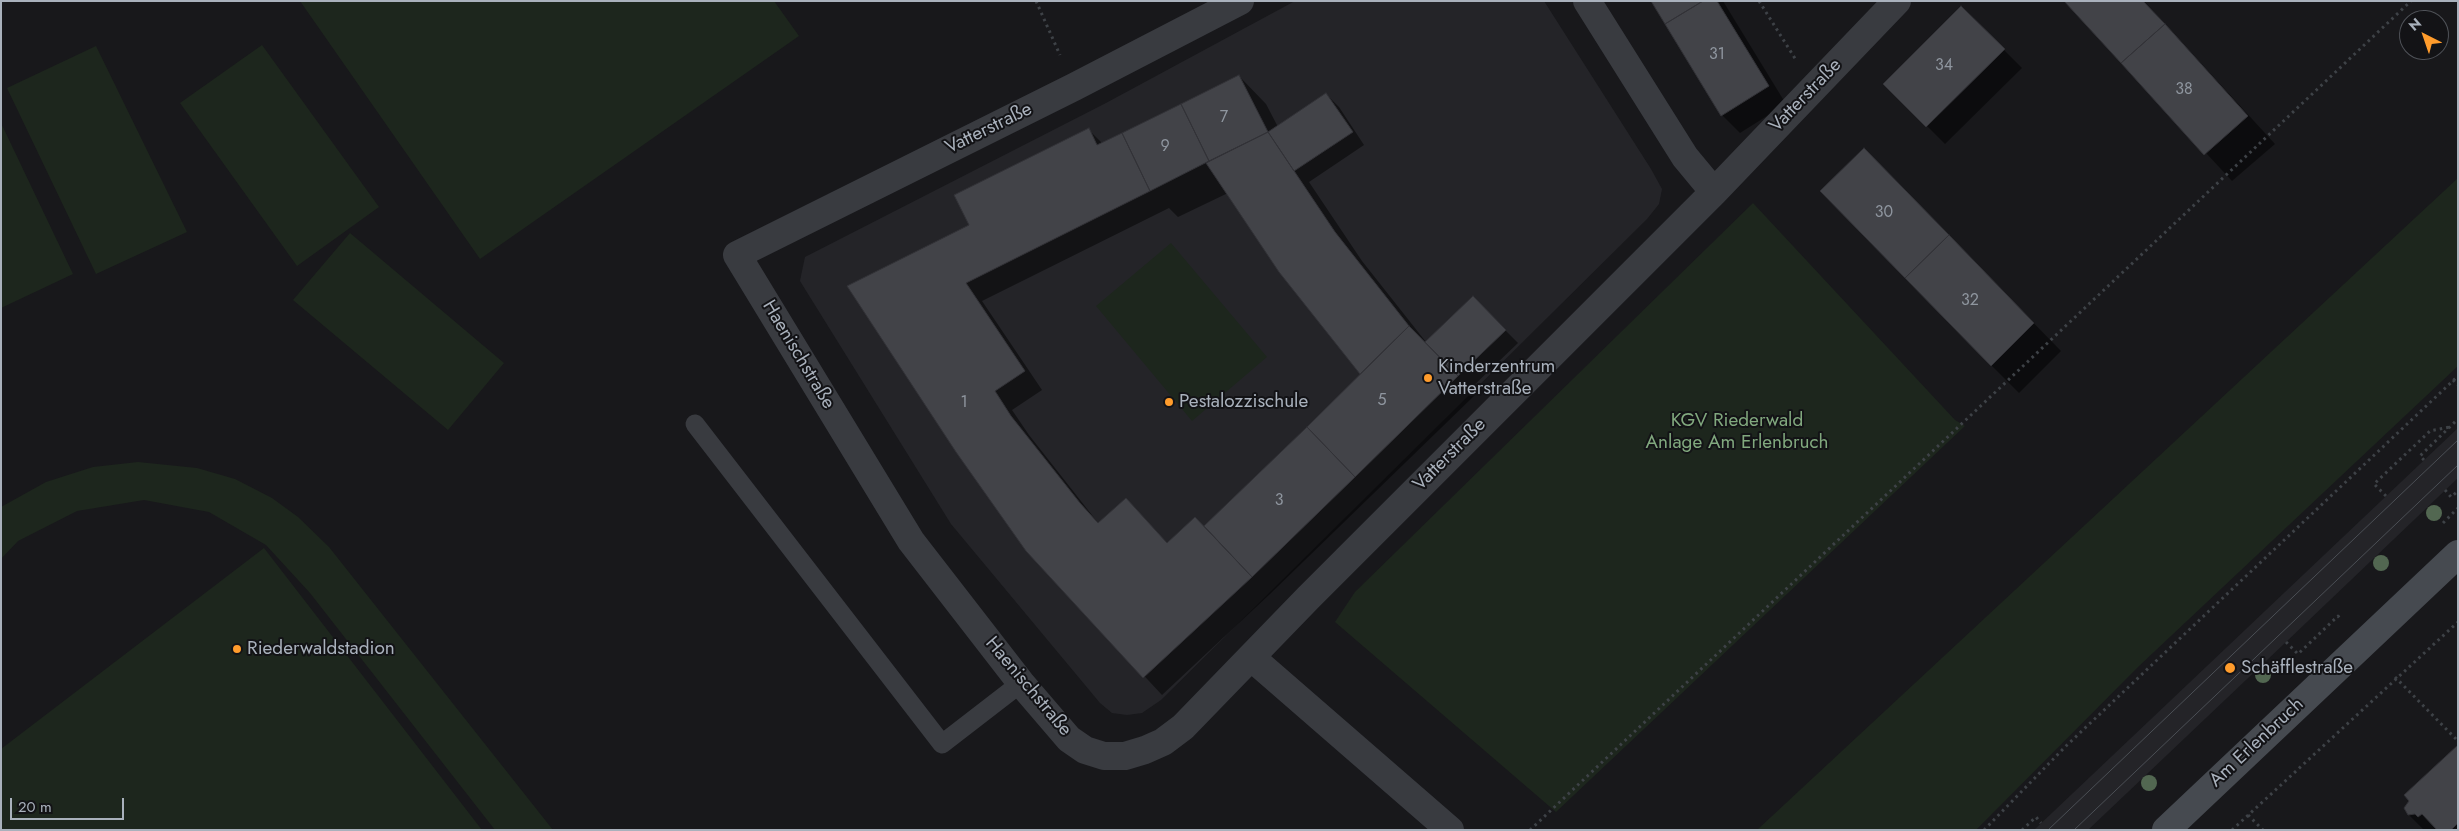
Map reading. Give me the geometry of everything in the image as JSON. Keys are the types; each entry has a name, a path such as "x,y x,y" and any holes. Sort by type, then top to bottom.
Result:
{"main road":[{"name":"Am Erlenbruch","path":"2166,830 2458,554"}],"street":[{"name":"Vatterstraße","path":"737,255 1074,87 1240,1"},
{"path":"1587,1 1685,157 1714,192"},
{"name":"Vatterstraße","path":"1252,658 1309,597 1714,192 1895,2"},
{"name":"Haenischstraße","path":"737,255 911,541 1021,683 1070,739 1085,750 1104,756 1125,756 1163,742 1183,727 1252,658"},
{"path":"1252,658 1450,830"}],"lane":[{"path":"695,424 942,744 1021,683"}],"path":[{"path":"1036,1 1074,87"},
{"path":"1759,1 1813,88"},
{"path":"1530,830 2411,1"},
{"path":"1984,830 2073,739 2458,376"},
{"path":"2453,380 2458,385"},
{"path":"2424,460 2420,456 2458,419"},
{"path":"2386,496 2374,484 2430,431 2450,426"},
{"path":"2445,490 2451,497 2458,490"},
{"path":"2286,642 2298,654 2334,620"},
{"path":"2232,830 2395,677 2458,622"},
{"path":"2395,677 2458,741"},
{"path":"2248,815 2263,830"},
{"path":"2022,830 2036,817 2041,823"}],"shaded area":[{"name":"Pestalozzischule","path":"1295,1 1544,1 1651,169 1662,189 1659,204 1647,219 1161,700 1142,713 1127,715 1112,713 1100,703 951,524 800,281 805,257 1106,103"},
{"path":"2458,428 2458,478 2088,830 2034,830"}],"green space":[{"path":"300,1 774,1 799,36 480,259"},
{"path":"262,45 379,207 297,266 180,103"},
{"path":"96,46 187,232 96,274 7,88"},
{"path":"1,123 73,274 1,308"},
{"path":"2458,178 2458,366 2138,667 1976,830 1757,830"},
{"name":"KGV Riederwald Anlage Am Erlenbruch","path":"1753,203 1955,420 1965,426 1556,812 1335,622 1355,592"},
{"path":"350,233 504,363 448,430 293,300"},
{"path":"1171,243 1267,357 1192,421 1096,306"},
{"path":"138,462 197,468 235,479 272,498 298,517 329,547 553,830 495,830 310,593 266,545 209,512 144,500 77,511 18,541 1,559 1,507 46,482 93,467"},
{"name":"Riederwaldstadion","path":"264,548 482,830 1,830 1,749"}],"building":[{"path":"1651,1 1703,1 1665,24"},
{"path":"1703,1 1717,1 1769,86 1721,116 1665,24"},
{"path":"2064,1 2143,1 2165,24 2121,63"},
{"path":"1961,6 2005,49 1926,127 1883,84"},
{"path":"2165,24 2248,116 2204,155 2121,63"},
{"path":"1239,75 1268,132 1209,161 1181,104"},
{"path":"1326,93 1353,132 1294,171 1268,132"},
{"path":"1181,104 1209,161 1150,191 1122,133"},
{"path":"1089,128 1097,145 1122,133 1150,191 966,283 1025,371 995,391 1011,416 1098,523 1126,498 1167,543 1195,517 1252,577 1143,678 1026,551 956,452 847,286 969,225 954,195"},
{"path":"1268,132 1335,232 1409,326 1360,374 1279,272 1206,163"},
{"path":"1864,148 1949,235 1905,278 1820,191"},
{"path":"1949,235 2034,323 1991,366 1905,278"},
{"path":"1473,296 1506,330 1458,376 1425,342"},
{"path":"1409,326 1458,376 1355,477 1307,427"},
{"path":"1307,427 1355,477 1252,577 1204,526"},
{"path":"2458,745 2458,823 2451,830 2437,830 2422,814 2418,817 2415,814 2408,815 2404,808 2409,801 2404,795"}],"tram line":[{"path":"2048,830 2458,440"},
{"path":"2074,830 2458,465"}],"place":[{"name":"Kinderzentrum Vatterstraße","path":"1428,378"},
{"name":"Pestalozzischule","path":"1169,402"},
{"name":"Riederwaldstadion","path":"237,649"},
{"name":"Schäfflestraße","path":"2230,668"}]}
